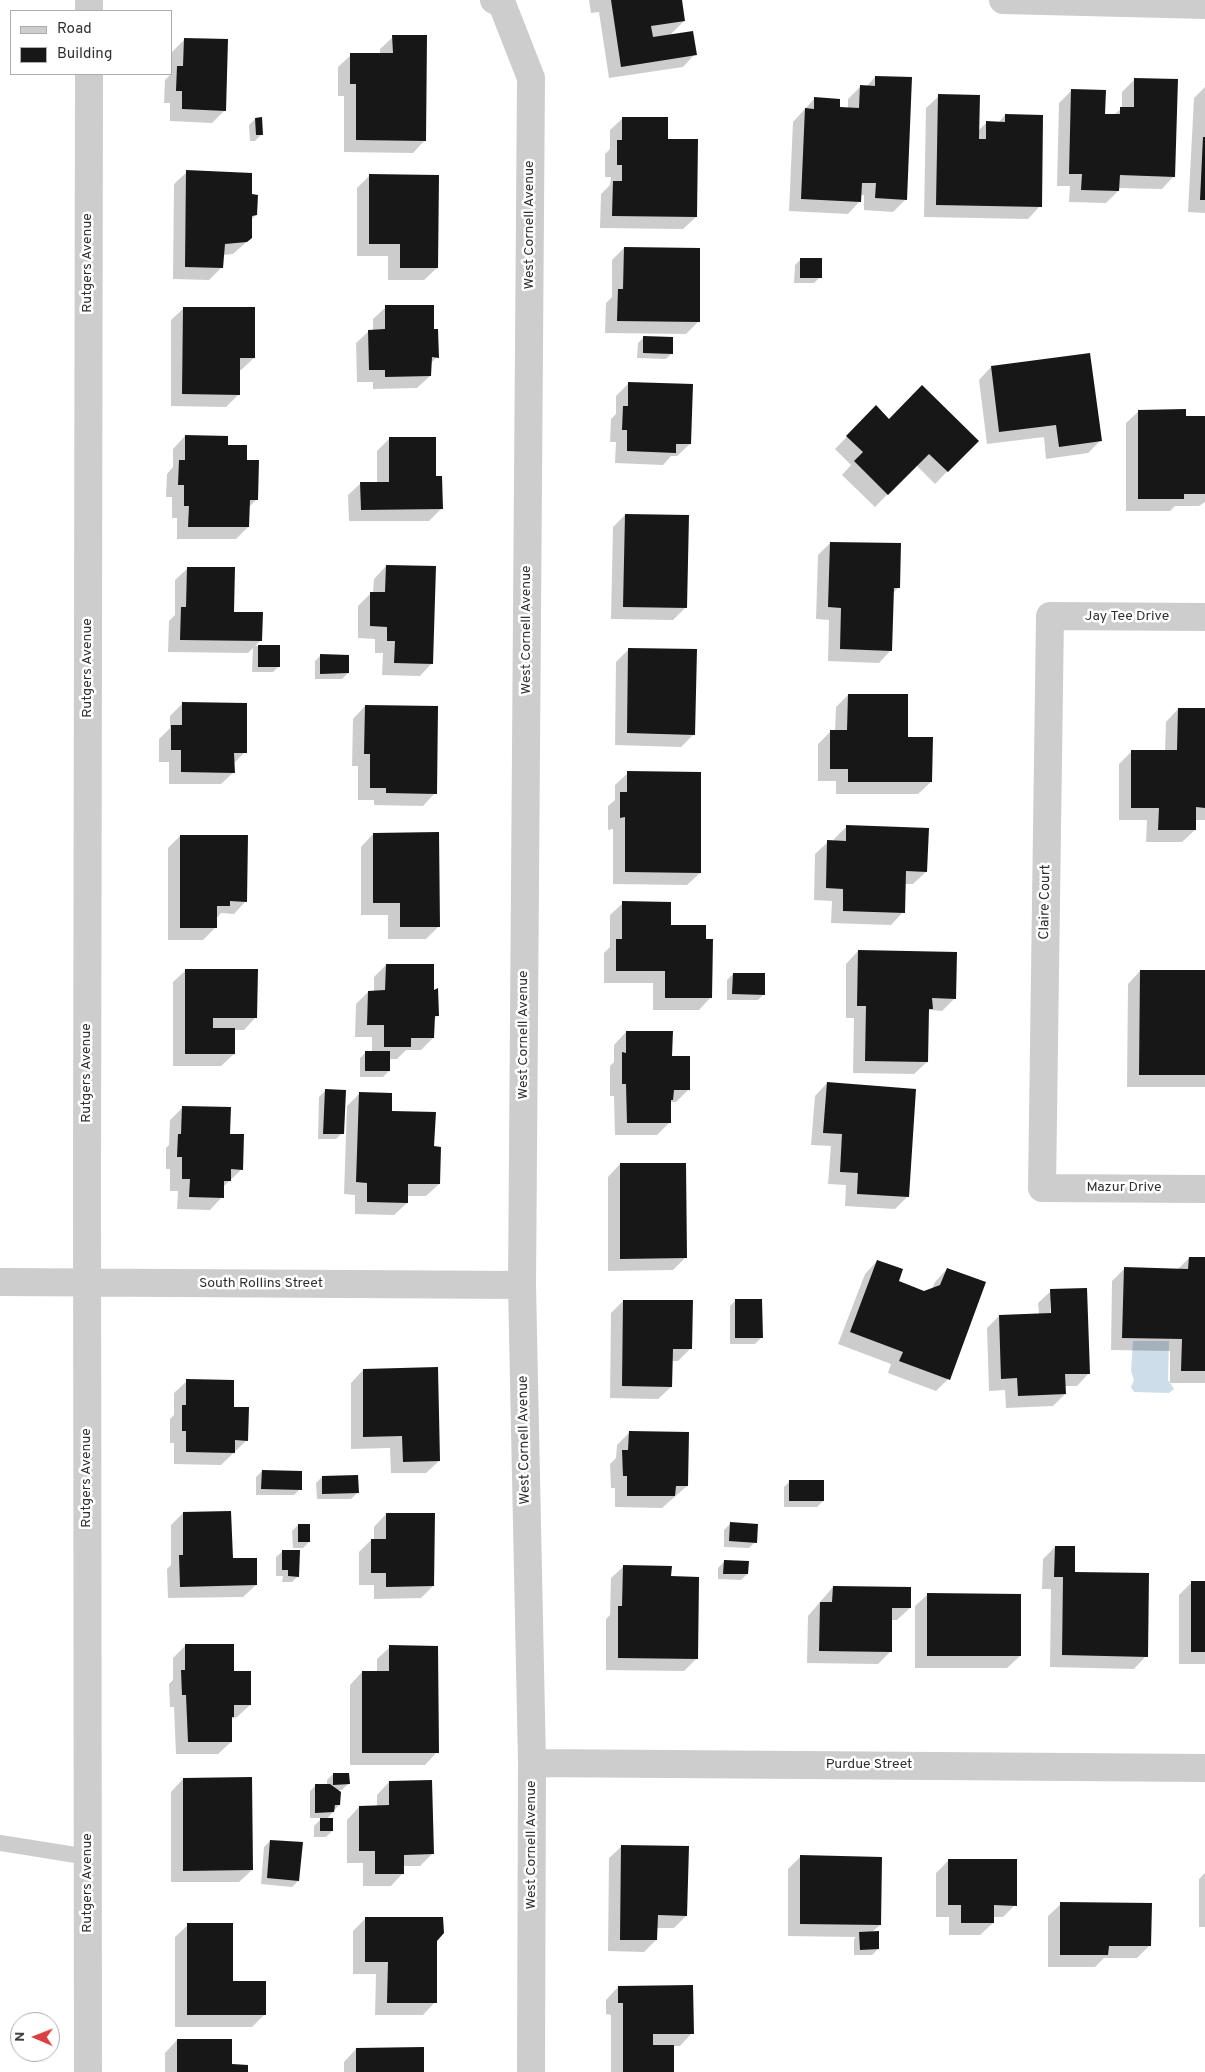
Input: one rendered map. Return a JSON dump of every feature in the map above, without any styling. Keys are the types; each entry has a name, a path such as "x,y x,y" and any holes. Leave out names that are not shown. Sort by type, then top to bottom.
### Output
{"street":[{"path":"1003,0 1205,5"},
{"name":"West Cornell Avenue","path":"498,2 531,78 522,1285 532,1763 531,2072"},
{"name":"Rutgers Avenue","path":"88,2072 89,75"},
{"name":"Jay Tee Drive","path":"1050,616 1205,617"},
{"name":"Claire Court","path":"1042,1188 1050,616"},
{"name":"Mazur Drive","path":"1042,1188 1205,1189"},
{"name":"South Rollins Street","path":"0,1282 522,1285"},
{"name":"Purdue Street","path":"532,1763 1205,1768"}],"lane":[{"path":"0,1843 88,1857"}],"water":[{"path":"1133,1341 1169,1341 1168,1380 1174,1389 1169,1393 1134,1392 1131,1387 1134,1380 1131,1371"}],"building":[{"path":"611,0 682,0 685,21 651,26 653,37 693,31 697,55 621,67"},
{"path":"392,35 427,35 426,141 356,140 356,84 350,84 350,53 393,53"},
{"path":"184,38 228,39 226,111 182,109 182,91 176,91 177,66 183,66"},
{"path":"875,76 912,77 907,200 875,198 876,183 862,183 861,202 801,199 805,108 814,109 814,97 840,99 840,107 859,108 860,85 875,86"},
{"path":"1134,78 1178,79 1175,177 1120,175 1119,191 1081,190 1082,174 1069,174 1071,89 1106,90 1105,114 1120,114 1120,107 1134,107"},
{"path":"938,94 980,95 979,139 986,139 986,121 1005,122 1005,114 1043,115 1042,207 936,205"},
{"path":"262,117 263,135 256,135 255,118"},
{"path":"622,117 668,117 668,139 698,139 697,217 612,216 613,181 622,181 622,165 617,165 617,140 622,140"},
{"path":"1203,137 1205,137 1205,200 1200,200"},
{"path":"186,170 252,173 252,194 258,195 257,215 252,216 252,238 247,242 225,244 223,268 185,267"},
{"path":"369,174 439,175 438,268 400,268 400,244 369,244"},
{"path":"624,247 700,248 700,322 617,321 618,289 623,289"},
{"path":"800,258 822,258 822,278 800,278"},
{"path":"385,305 434,305 434,329 438,329 439,358 432,357 431,376 385,377 385,370 369,370 368,330 385,329"},
{"path":"183,307 255,307 255,358 240,358 240,395 182,394"},
{"path":"643,336 673,337 673,354 643,353"},
{"path":"1090,353 1102,441 1059,447 1056,425 999,432 991,366"},
{"path":"628,382 693,384 691,444 676,444 676,453 627,451 627,430 622,430 623,406 628,406"},
{"path":"922,385 979,441 948,472 929,454 888,495 854,461 863,452 846,436 876,405 889,419"},
{"path":"1186,409 1186,416 1205,416 1205,494 1184,494 1184,499 1138,499 1138,410"},
{"path":"185,435 228,436 228,445 247,445 247,460 259,460 258,500 250,500 249,527 188,527 189,506 184,506 184,485 178,485 179,460 185,460"},
{"path":"389,437 436,437 436,476 442,476 443,509 361,510 360,482 389,482"},
{"path":"625,514 689,515 687,608 623,607"},
{"path":"830,542 901,543 900,588 894,588 892,651 840,649 841,608 828,607"},
{"path":"386,565 436,566 433,664 394,663 395,641 387,641 387,627 370,626 370,592 385,592"},
{"path":"187,567 235,567 234,612 263,612 262,641 180,640 181,607 186,607"},
{"path":"258,645 280,645 280,667 258,667"},
{"path":"628,648 697,649 695,735 627,733"},
{"path":"320,654 349,655 349,673 320,674"},
{"path":"848,694 908,694 908,737 933,737 932,782 848,782 848,769 830,769 830,730 847,730"},
{"path":"182,702 247,703 247,753 234,753 235,773 181,772 181,750 171,750 171,725 182,725"},
{"path":"365,705 438,706 437,794 386,793 386,788 370,788 370,754 364,754"},
{"path":"1178,708 1205,708 1205,808 1196,807 1196,830 1158,830 1159,808 1131,808 1131,750 1177,750"},
{"path":"627,771 701,772 701,873 625,872 625,817 620,818 620,792 627,792"},
{"path":"846,825 929,828 927,872 906,871 905,913 843,911 843,889 826,888 827,840 846,841"},
{"path":"439,832 440,927 400,927 400,903 373,903 373,833"},
{"path":"180,835 248,835 247,902 230,901 230,906 217,906 217,928 180,928"},
{"path":"622,901 671,902 671,925 706,925 706,939 713,939 712,998 665,998 665,971 616,971 616,939 622,939"},
{"path":"858,950 957,952 956,999 932,998 933,1009 929,1009 928,1062 865,1061 866,1006 857,1006"},
{"path":"386,964 434,964 434,990 438,988 439,1016 435,1016 434,1038 411,1038 411,1047 384,1047 384,1025 367,1025 368,991 385,990"},
{"path":"185,969 258,969 257,1018 213,1018 213,1028 235,1028 235,1054 185,1054"},
{"path":"1140,970 1205,970 1205,1075 1139,1075"},
{"path":"733,973 765,973 765,995 732,994"},
{"path":"626,1031 673,1031 672,1056 690,1056 690,1090 674,1090 673,1100 671,1100 671,1123 627,1123 626,1084 622,1084 622,1052 626,1053"},
{"path":"365,1051 390,1051 390,1071 365,1071"},
{"path":"827,1082 916,1089 909,1197 857,1194 858,1173 840,1172 842,1134 823,1133"},
{"path":"325,1089 346,1090 344,1134 323,1134"},
{"path":"359,1092 392,1093 392,1111 436,1112 434,1146 441,1147 440,1184 408,1184 408,1203 367,1202 367,1183 356,1182"},
{"path":"182,1106 231,1107 230,1134 244,1134 243,1170 231,1169 231,1181 224,1181 224,1198 189,1197 190,1179 182,1179 182,1157 177,1157 178,1134 181,1134"},
{"path":"620,1163 686,1163 687,1258 620,1259"},
{"path":"1189,1257 1205,1257 1205,1371 1181,1371 1182,1339 1122,1338 1124,1267 1188,1269"},
{"path":"877,1260 903,1269 899,1281 924,1291 940,1285 947,1268 986,1282 950,1380 899,1361 903,1352 850,1332"},
{"path":"1087,1288 1090,1374 1065,1374 1066,1394 1018,1396 1017,1378 1001,1379 999,1315 1051,1313 1050,1289"},
{"path":"735,1299 762,1299 763,1338 735,1338"},
{"path":"623,1300 693,1300 692,1349 673,1349 672,1387 622,1386"},
{"path":"438,1367 440,1461 403,1462 402,1436 363,1437 363,1369"},
{"path":"186,1379 234,1380 234,1407 249,1407 248,1441 235,1440 235,1453 186,1452 186,1431 182,1431 182,1405 186,1405"},
{"path":"629,1431 689,1432 688,1486 676,1486 675,1496 627,1496 627,1476 623,1476 622,1450 628,1450"},
{"path":"262,1470 302,1471 302,1490 261,1489"},
{"path":"358,1475 359,1493 322,1494 322,1476"},
{"path":"789,1480 824,1480 824,1501 789,1501"},
{"path":"231,1511 233,1558 257,1558 257,1585 180,1587 179,1555 183,1555 183,1512"},
{"path":"386,1513 435,1513 434,1586 386,1587 386,1573 371,1573 371,1539 386,1539"},
{"path":"730,1522 758,1524 757,1543 729,1541"},
{"path":"298,1524 310,1524 310,1542 298,1542"},
{"path":"1055,1546 1075,1546 1075,1572 1149,1573 1148,1657 1062,1655 1063,1577 1054,1577"},
{"path":"282,1550 300,1550 299,1577 288,1576 288,1570 282,1570"},
{"path":"724,1560 749,1561 748,1574 723,1574"},
{"path":"623,1565 672,1566 671,1576 699,1577 698,1659 618,1658 618,1606 622,1606"},
{"path":"1191,1581 1205,1581 1205,1652 1191,1652"},
{"path":"833,1586 911,1587 911,1608 892,1608 892,1652 819,1651 820,1602 832,1602"},
{"path":"927,1593 1021,1594 1021,1656 927,1656"},
{"path":"185,1644 234,1644 234,1671 251,1671 251,1705 234,1705 232,1742 188,1742 186,1695 182,1695 181,1670 185,1670"},
{"path":"389,1645 438,1646 439,1753 362,1753 362,1671 389,1671"},
{"path":"333,1773 349,1773 350,1784 333,1785"},
{"path":"252,1777 253,1870 183,1871 183,1778"},
{"path":"432,1780 434,1854 404,1855 404,1874 375,1874 375,1851 359,1851 359,1806 389,1805 389,1781"},
{"path":"315,1784 330,1784 341,1792 340,1805 335,1805 334,1812 315,1813"},
{"path":"320,1818 333,1818 333,1831 320,1831"},
{"path":"270,1840 303,1842 299,1881 267,1878"},
{"path":"621,1845 689,1846 687,1916 658,1915 657,1940 620,1940"},
{"path":"800,1855 882,1857 881,1925 800,1924"},
{"path":"948,1859 1017,1859 1017,1906 994,1905 994,1923 961,1923 961,1905 948,1905"},
{"path":"1060,1902 1152,1903 1151,1946 1109,1946 1108,1955 1060,1955"},
{"path":"365,1917 443,1917 444,1933 437,1941 437,2003 387,2003 388,1962 365,1962"},
{"path":"187,1923 233,1923 233,1981 266,1981 266,2015 187,2015"},
{"path":"879,1931 879,1949 860,1950 859,1932"},
{"path":"693,1985 694,2034 653,2034 653,2045 674,2045 674,2072 623,2072 623,2003 618,2003 618,1986"},
{"path":"177,2039 232,2039 232,2064 248,2065 248,2072 177,2072"},
{"path":"424,2047 424,2072 356,2072 356,2048"}]}
